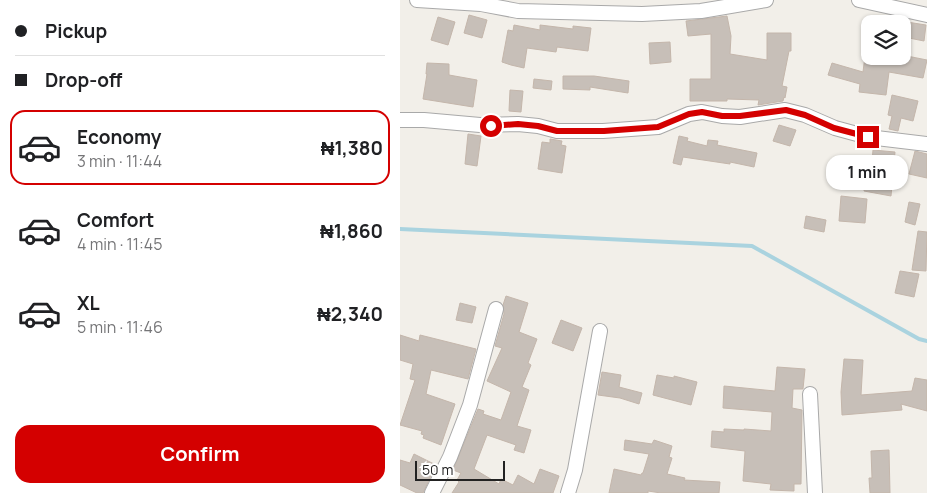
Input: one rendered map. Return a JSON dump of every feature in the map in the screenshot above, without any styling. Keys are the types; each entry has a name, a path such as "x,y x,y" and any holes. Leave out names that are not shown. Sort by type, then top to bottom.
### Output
{"street":[{"path":"417,0 481,4 518,11 572,6 642,14 701,11 766,0"},
{"path":"859,0 881,3 927,15"},
{"path":"400,120 424,120 480,126 518,124 538,126 557,131 604,131 658,127 689,114 702,112 722,116 740,116 786,110 805,115 834,128 868,137 927,144"},
{"path":"432,493 450,457 470,405 496,309"},
{"path":"568,493 575,470 600,331"},
{"path":"810,394 815,493"}],"building":[{"path":"469,15 487,20 482,38 464,33"},
{"path":"727,16 731,36 730,54 767,60 767,33 791,33 791,51 789,51 782,86 787,87 783,101 758,105 759,100 690,101 690,79 711,79 711,34 688,36 686,21"},
{"path":"438,17 455,22 448,45 431,40"},
{"path":"911,23 926,25 924,41 911,38"},
{"path":"514,25 540,30 540,25 573,29 573,26 591,28 588,51 557,47 556,52 527,48 524,68 502,62 508,30 513,31"},
{"path":"670,42 671,62 650,64 649,43"},
{"path":"911,57 927,60 923,78 889,72 886,95 859,92 860,84 828,75 832,63 863,72 864,65 911,65"},
{"path":"427,63 449,64 449,75 477,80 473,107 423,99"},
{"path":"563,76 594,76 629,81 628,93 590,87 590,90 563,89"},
{"path":"534,79 552,81 551,90 533,88"},
{"path":"510,90 523,91 521,112 509,111"},
{"path":"892,95 918,101 913,121 901,118 898,131 889,129 892,116 888,115"},
{"path":"779,125 796,130 790,146 773,141"},
{"path":"468,134 481,136 477,166 465,164"},
{"path":"679,136 688,138 687,141 707,146 708,140 718,141 717,145 757,153 754,167 730,162 730,164 683,157 681,165 673,163"},
{"path":"550,139 562,141 561,145 566,146 562,173 538,169 542,142 550,143"},
{"path":"873,150 895,152 891,196 864,191 867,173 871,174"},
{"path":"915,151 927,154 927,178 909,174"},
{"path":"841,196 867,199 865,223 839,221"},
{"path":"909,202 920,204 915,225 905,222"},
{"path":"806,216 826,220 824,232 804,228"},
{"path":"918,231 927,232 926,271 912,270"},
{"path":"900,271 919,274 914,297 895,293"},
{"path":"506,296 528,303 519,332 537,339 528,363 531,365 522,387 529,390 517,426 531,430 524,453 514,450 516,445 487,435 474,469 499,484 501,479 513,485 518,475 534,484 540,469 559,476 553,493 452,493 459,482 457,480 461,473 453,470 478,409 484,411 483,414 501,420 511,392 487,381 502,348 495,346 504,314 503,305"},
{"path":"460,303 476,307 472,323 456,320"},
{"path":"561,320 582,328 573,351 552,343"},
{"path":"400,335 419,341 420,335 476,349 468,379 431,370 426,394 455,404 441,445 423,438 422,431 400,425 415,380 410,379 413,364 400,360"},
{"path":"844,359 863,360 861,395 912,391 915,378 927,380 927,411 901,404 902,410 842,415 841,392"},
{"path":"777,367 805,369 803,389 793,389 792,408 802,410 801,484 794,484 794,491 770,490 771,484 743,481 745,451 711,447 712,431 724,432 724,429 744,429 771,431 772,412 723,408 724,386 775,391"},
{"path":"602,372 621,375 619,387 642,393 639,404 620,398 598,395"},
{"path":"657,375 674,378 674,376 697,382 691,405 653,395"},
{"path":"625,440 652,444 654,440 672,446 669,457 672,458 667,474 685,478 684,480 720,482 719,493 661,493 648,491 648,493 609,493 614,469 641,475 649,454 624,450"},
{"path":"889,450 890,493 870,493 869,478 872,478 871,451"},
{"path":"414,454 436,465 423,493 417,493 400,485 400,460 410,463"}],"waterway":[{"path":"400,229 752,246 919,339 927,341"}],"route":[{"path":"491,126 518,124 538,126 557,131 604,131 658,127 689,114 702,112 722,116 740,116 786,110 805,115 834,128 868,137"}]}
